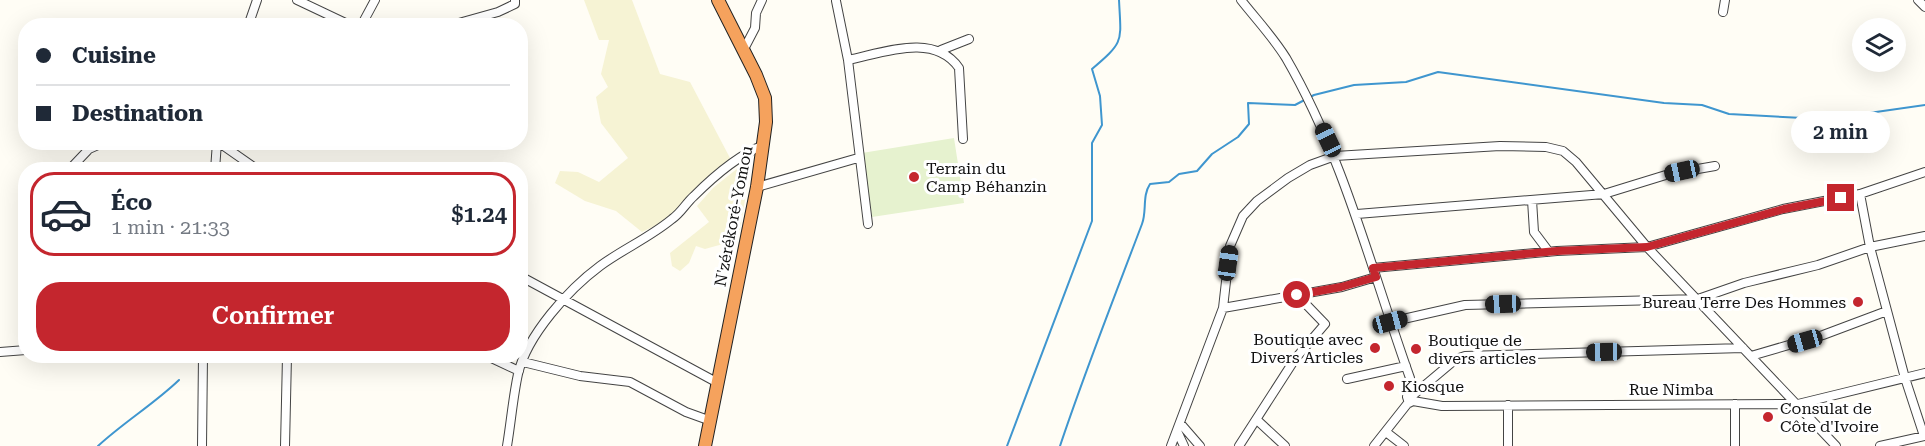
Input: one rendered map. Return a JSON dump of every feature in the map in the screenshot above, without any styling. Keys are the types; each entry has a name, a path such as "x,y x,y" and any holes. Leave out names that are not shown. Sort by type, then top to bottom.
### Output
{"highway":[{"name":"N'zérékoré-Yomou","path":"705,446 764,145 765,98 718,0"}],"street":[{"path":"251,18 257,0"},
{"path":"297,0 335,18"},
{"path":"365,18 375,0"},
{"path":"477,18 498,12 515,4 515,0"},
{"path":"743,51 755,28 756,14 762,0"},
{"path":"1241,0 1284,56 1335,156 1357,214 1406,366 1411,399"},
{"path":"1723,12 1725,0"},
{"path":"1918,0 1925,7"},
{"path":"836,1 848,60 858,158 868,224"},
{"path":"848,60 909,48 941,50 969,39"},
{"path":"941,50 959,68 963,139"},
{"path":"528,352 538,332 574,286 615,256 651,236 675,217 693,196 721,172 751,150 764,145"},
{"path":"1171,446 1223,308 1230,246 1243,216 1257,201 1310,165 1335,156 1500,146 1546,147 1563,151 1576,162 1647,247 1836,446"},
{"path":"77,162 88,150"},
{"path":"229,150 247,162"},
{"path":"757,187 858,158"},
{"path":"1357,214 1604,194 1669,174 1715,166"},
{"path":"1223,308 1341,287 1375,273 1549,252 1647,247 1784,209 1860,194 1925,172"},
{"path":"1860,194 1870,247 1905,378 1924,436 1880,446"},
{"path":"1532,200 1534,232 1549,252"},
{"path":"1390,322 1465,305 1698,299 1744,283 1818,266 1870,247 1925,236"},
{"path":"528,280 718,383"},
{"path":"1239,446 1295,359 1325,324 1297,295"},
{"path":"1751,357 1823,335 1887,311"},
{"path":"1374,446 1411,399 1456,359 1465,356 1743,348"},
{"path":"0,352 18,351"},
{"path":"202,446 203,363"},
{"path":"285,446 287,363"},
{"path":"502,363 519,371"},
{"path":"507,446 519,371 523,363"},
{"path":"527,363 568,374 630,382 686,412 711,421"},
{"path":"1347,379 1406,366"},
{"name":"Rue Nimba","path":"1411,399 1442,406 1798,404 1925,373"},
{"path":"1735,404 1735,446"},
{"path":"1508,405 1508,446"},
{"path":"1257,420 1285,446"},
{"path":"1179,427 1184,446"},
{"path":"1179,427 1200,446"},
{"path":"1386,432 1404,446"}],"shaded area":[{"path":"584,0 632,0 660,74 690,82 730,158 667,220 642,232 616,211 585,201 555,183 560,171 578,172 599,182 628,158 601,123 596,97 608,87 601,74 609,40 599,40"},
{"path":"743,164 750,170 740,230 730,230 723,244 705,249 696,246 689,263 680,271 672,266 670,253 709,222 697,206 713,188"}],"green space":[{"path":"954,138 964,203 872,217 862,153"}],"waterway":[{"path":"1007,446 1092,221 1092,143 1102,125 1100,96 1092,69 1116,46 1119,40 1119,0"},
{"path":"1060,446 1142,224 1146,193 1150,184 1169,182 1179,174 1197,171 1212,154 1238,137 1249,124 1248,103 1295,105 1314,95 1354,85 1406,82 1438,72 1664,103 1702,105 1729,114 1803,118 1841,117 1925,105"},
{"path":"98,446 179,380"}],"place":[{"name":"Terrain du Camp Béhanzin","path":"914,177"},
{"name":"Bureau Terre Des Hommes","path":"1858,302"},
{"name":"Boutique avec Divers Articles","path":"1375,348"},
{"name":"Boutique de divers articles","path":"1416,349"},
{"name":"Kiosque","path":"1389,386"},
{"name":"Consulat de Côte d'Ivoire","path":"1768,417"}],"route":[{"path":"1297,295 1341,287 1376,277 1373,268 1442,264 1557,251 1647,247 1784,209 1841,198"}]}
